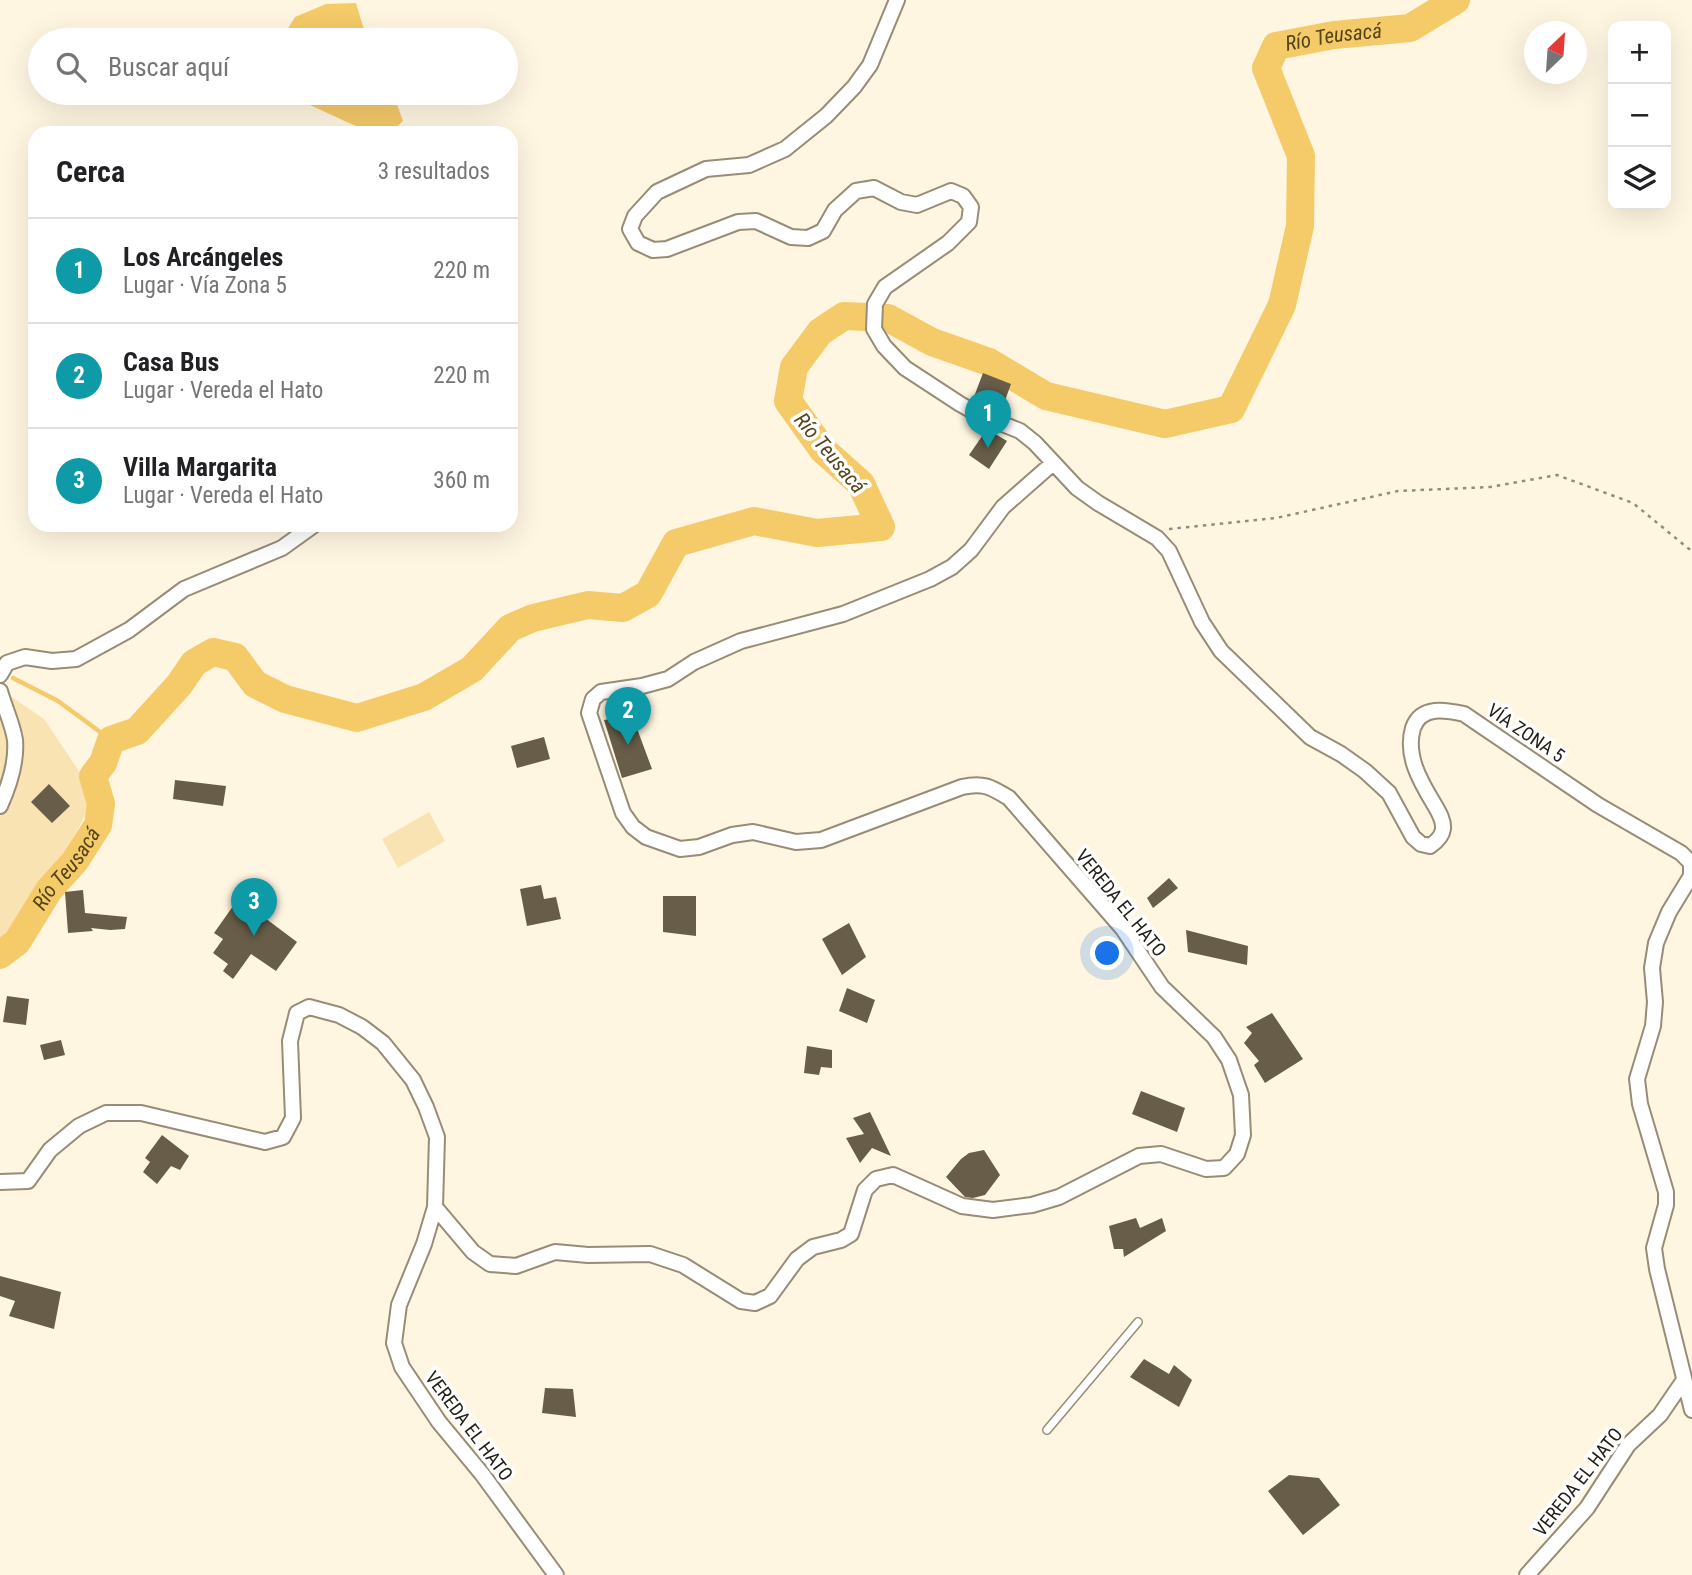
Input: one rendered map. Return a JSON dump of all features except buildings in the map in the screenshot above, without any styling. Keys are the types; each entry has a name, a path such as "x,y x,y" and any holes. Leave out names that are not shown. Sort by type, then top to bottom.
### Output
{"street":[{"name":"VÍA ZONA 5","path":"897,0 870,65 855,87 825,116 785,149 749,165 706,169 657,192 635,216 630,229 638,243 653,250 667,249 738,222 756,221 791,237 808,238 823,231 835,210 856,191 874,188 901,202 917,205 951,191 963,196 971,207 969,222 948,243 885,287 875,304 874,329 884,346 905,368 960,404 1020,431 1035,443 1077,488 1157,538 1169,551 1202,622 1221,651 1310,737 1365,771 1389,793 1413,838 1430,846 1438,841 1443,829 1441,818 1420,781 1411,755 1410,738 1416,721 1427,712 1446,710 1464,715 1598,805 1681,853 1691,863 1691,876 1669,912 1656,943 1651,968 1655,1002 1653,1026 1637,1079 1640,1104 1666,1192 1666,1206 1654,1248 1657,1269 1692,1410"},
{"name":"VEREDA EL HATO","path":"435,1208 473,1252 490,1264 516,1266 555,1252 588,1255 650,1254 683,1265 741,1301 755,1303 770,1296 797,1259 813,1247 841,1240 851,1234 865,1190 876,1179 893,1175 962,1206 993,1210 1032,1205 1059,1197 1139,1156 1161,1154 1206,1169 1224,1168 1237,1154 1243,1135 1241,1095 1229,1060 1214,1037 1162,986 1123,929 1009,798 994,788 976,784 821,840 796,842 753,832 732,835 699,848 680,849 646,837 633,827 622,813 589,713 593,699 601,692 668,679 694,662 741,642 843,614 953,567 971,550 1003,507 1053,463"},
{"path":"0,675 6,663 25,657 52,661 76,659 130,630 184,589 282,548 304,532"},
{"path":"0,691 15,739 9,786 0,806"},
{"name":"VEREDA EL HATO","path":"0,1182 28,1181 50,1150 79,1126 106,1112 141,1113 265,1142 283,1138 293,1118 290,1041 297,1013 309,1007 339,1015 362,1027 383,1043 412,1080 437,1137 435,1208 424,1244 399,1305 394,1343 402,1367 439,1422 482,1474 556,1575"},
{"name":"VEREDA EL HATO","path":"1527,1575 1587,1507 1628,1445 1660,1415 1684,1380"}],"lane":[{"path":"1046,1430 1138,1322"}],"path":[{"path":"1170,528 1276,518 1398,491 1490,486 1557,475 1633,503 1689,549 1692,546"}],"shaded area":[{"path":"356,3 363,28 288,28 295,17 326,4"},
{"path":"310,105 397,105 403,121 398,126 356,126"},
{"path":"0,689 44,719 77,768 92,802 55,874 18,921 0,960"},
{"path":"429,812 445,841 398,868 382,839"}],"waterway":[{"name":"Río Teusacá","path":"0,955 17,942 49,890 75,861 98,825 101,804 93,776 103,763 111,740 137,731 179,685 194,663 213,652 235,657 255,684 285,699 357,718 424,697 472,669 510,628 533,618 588,605 623,608 648,594 676,543 754,521 817,533 881,527 861,484 823,450 788,401 794,367 820,332 844,316 888,318 932,342 989,362 1046,396 1165,424 1231,409 1282,305 1300,226 1301,156 1266,68 1276,46 1334,35 1410,28 1456,0"},
{"path":"13,678 58,701 111,740"}],"place":[{"name":"Los Arcángeles","path":"988,448"},
{"name":"Casa Bus","path":"628,745"},
{"name":"Villa Margarita","path":"254,936"}]}
